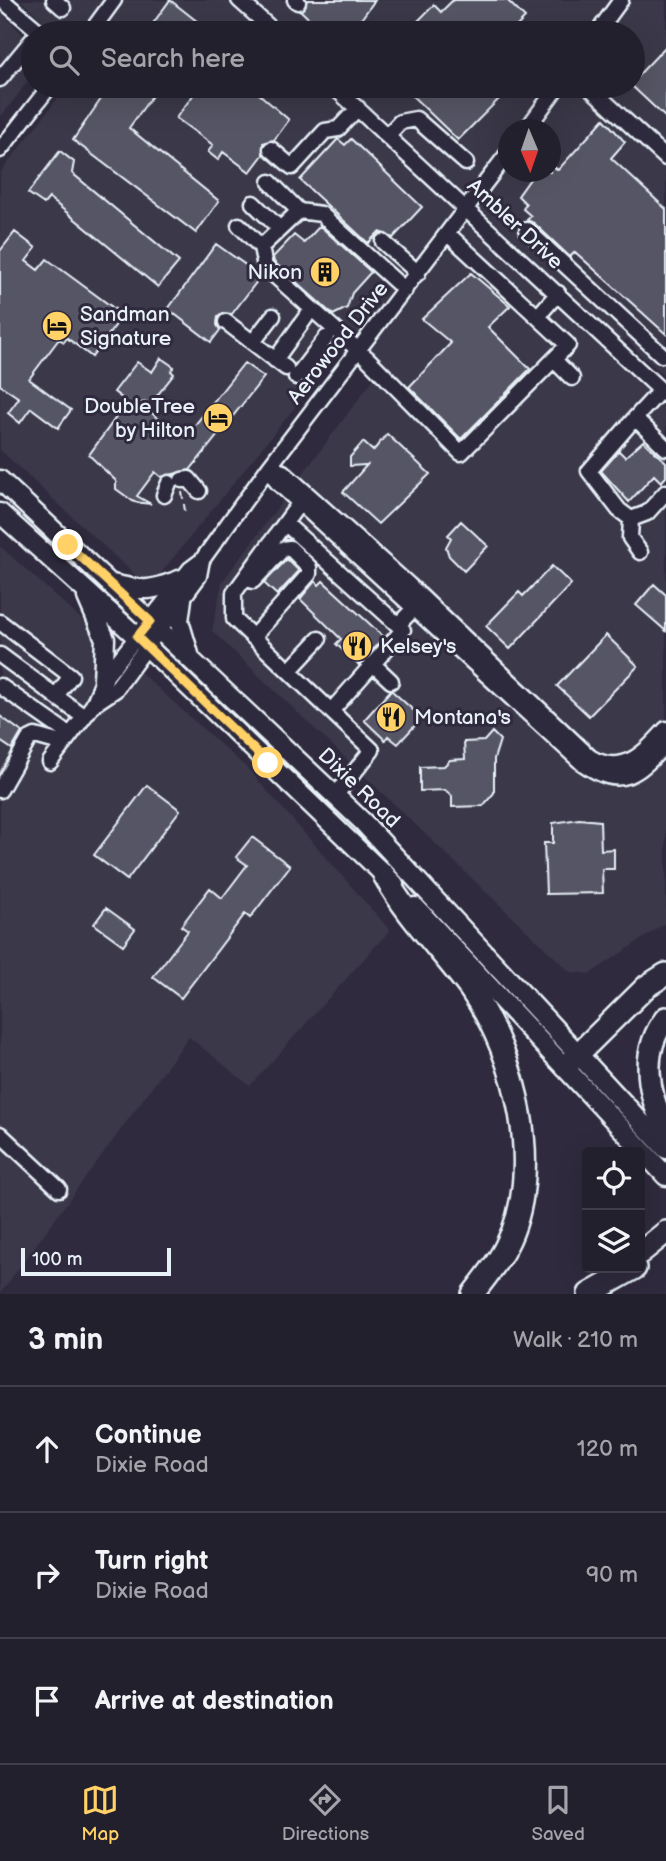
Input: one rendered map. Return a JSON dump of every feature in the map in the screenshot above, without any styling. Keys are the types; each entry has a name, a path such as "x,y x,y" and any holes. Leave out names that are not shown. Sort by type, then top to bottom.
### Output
{"highway":[{"path":"384,875 398,899 472,992 514,1084 526,1139 524,1191 507,1246 473,1294"},
{"path":"572,1060 647,986 666,974"},
{"path":"666,1017 653,1041 648,1075 652,1101 666,1131"},
{"path":"645,1249 666,1232"},
{"path":"645,1262 666,1250"},
{"path":"589,1294 620,1274"}],"main road":[{"name":"Dixie Road","path":"0,480 335,796 423,885 572,1060 666,1176"},
{"name":"Dixie Road","path":"0,513 142,642 666,1149"},
{"path":"109,583 137,591 153,591 182,579"},
{"path":"81,589 105,639 103,680"},
{"path":"181,599 181,636 191,661"}],"street":[{"path":"99,21 114,0"},
{"path":"239,0 263,21"},
{"path":"606,21 621,0"},
{"path":"2,3 23,21"},
{"path":"0,79 21,54"},
{"path":"0,150 5,133 39,98"},
{"name":"Ambler Drive","path":"347,98 664,392"},
{"path":"534,119 549,98"},
{"path":"601,98 666,158"},
{"path":"271,149 292,167 325,131 338,129 358,108"},
{"path":"388,135 400,122 416,119 466,163"},
{"name":"Aerowood Drive","path":"88,711 115,690 182,579 202,559 269,467 498,168"},
{"path":"270,182 299,211 321,214 405,290"},
{"path":"254,203 280,229"},
{"path":"261,247 299,211"},
{"path":"239,225 261,247 265,267 358,350 461,453 568,345 448,234"},
{"path":"527,230 664,353 646,375"},
{"path":"383,242 418,273"},
{"path":"538,316 558,293"},
{"path":"253,342 274,316"},
{"path":"286,368 306,317"},
{"path":"226,322 286,368"},
{"path":"286,368 326,338"},
{"path":"554,360 572,378"},
{"path":"631,519 619,510 589,471 635,418 664,392"},
{"path":"635,418 666,448"},
{"path":"269,467 276,482 303,498 419,603 598,774 622,778 643,768 666,744"},
{"path":"174,487 189,479 199,491"},
{"path":"631,519 647,513 666,492"},
{"path":"303,498 290,512 286,524 234,593 234,619 372,750 335,796"},
{"path":"631,519 629,538 640,552"},
{"path":"286,524 403,630 332,710"},
{"path":"253,582 283,549 290,548 309,567 309,573 253,637"},
{"name":"Aerowood Drive","path":"155,625 199,576 202,559"},
{"path":"398,625 419,603"},
{"path":"0,622 71,676 56,696"},
{"path":"290,670 319,639"},
{"name":"Aerowood Drive","path":"50,762 88,711 103,680 142,642"},
{"path":"0,655 56,696 88,711"},
{"path":"373,664 391,681"},
{"path":"0,686 67,740"},
{"path":"573,749 599,762 622,764 640,757 666,729"},
{"path":"0,790 29,739 35,736 67,740"},
{"path":"0,1134 59,1189"}],"path":[{"path":"174,487 185,511"}],"shaded area":[{"path":"20,0 666,0 666,376 640,355 627,339 610,354 666,409 666,923 590,974 570,972 212,631 222,582 375,377 342,349 149,588 0,450 0,173 58,98 645,98 645,21 44,21"},
{"path":"0,11 21,33 21,91 0,118"},
{"path":"0,546 248,769 390,930 250,1086 189,1037 0,1294"}],"building":[{"path":"170,0 197,21 155,21"},
{"path":"307,0 375,0 360,21 311,21 301,11"},
{"path":"453,0 507,0 525,18 522,21 418,21 434,5 441,12"},
{"path":"666,46 666,118 645,98 645,68"},
{"path":"102,98 150,98 129,128 219,201 196,233 73,140"},
{"path":"191,98 264,98 289,120 274,140 263,143 263,155 250,172 223,152 218,160 208,152 213,145 176,118"},
{"path":"414,98 500,98 458,140"},
{"path":"604,119 625,142 611,158 666,209 666,334 575,252 570,257 534,223 527,220 531,216 523,209 526,204 518,196 528,182 561,182 561,167"},
{"path":"338,139 345,145 351,139 422,207 393,238 379,232 368,243 300,180"},
{"path":"60,151 74,162 72,173 179,262 158,287 49,198 44,204 28,193"},
{"name":"Nikon","path":"320,226 371,272 352,293 347,308 333,315 274,262 273,257 294,235 304,243"},
{"name":"Sandman Signature","path":"15,232 36,248 26,261 38,270 47,259 123,315 92,357 67,338 64,342 59,339 29,379 71,410 58,428 31,408 20,423 8,413 19,398 0,385 0,251"},
{"path":"216,244 261,276 232,314 223,313 218,317 217,325 220,330 211,342 168,309"},
{"path":"471,273 510,306 488,327 530,369 461,439 409,387 451,343 422,319"},
{"path":"161,358 174,367 171,371 174,374 156,397 157,401 141,403 167,427 169,434 183,432 187,435 244,363 264,377 190,470 161,477 155,472 137,496 151,504 134,502 116,489 116,481 89,455 127,402 114,392 137,362 152,372"},
{"path":"387,434 430,474 378,524 343,492 367,465 350,466 350,457 363,442 373,451"},
{"path":"643,441 666,462 666,477 661,482 654,475 629,502 601,471 619,451 625,457"},
{"path":"461,521 488,546 464,571 449,556 446,547 451,538 448,535"},
{"path":"287,559 299,571 277,595 264,583"},
{"path":"552,566 571,584 510,649 486,626 519,592 523,596"},
{"path":"315,581 319,585 323,581 384,637 359,665 336,644 341,639 300,599"},
{"path":"654,584 666,595 666,631 636,605"},
{"path":"606,635 638,666 589,716 557,686"},
{"path":"391,690 422,718 398,744 388,736 385,740 364,720"},
{"path":"0,716 22,732 12,749 0,741"},
{"path":"492,732 500,740 494,759 494,793 483,806 452,807 452,796 445,790 420,791 420,767 444,766 450,760 465,759 464,742 484,741"},
{"path":"147,785 180,810 127,880 94,855"},
{"path":"579,819 600,821 601,850 614,849 614,869 602,869 603,893 546,894 544,843 553,843 553,823"},
{"path":"252,837 290,866 250,918 245,914 181,998 153,977 188,931 181,926 210,888 222,898 247,865 236,857"},
{"path":"106,908 135,929 123,945 94,924"}],"place":[{"name":"Nikon","path":"325,272"},
{"name":"Sandman Signature","path":"57,326"},
{"name":"DoubleTree by Hilton","path":"218,418"},
{"name":"Kelsey's","path":"357,646"},
{"name":"Montana's","path":"391,717"}],"route":[{"path":"68,545 150,621 137,637 268,763"}]}
